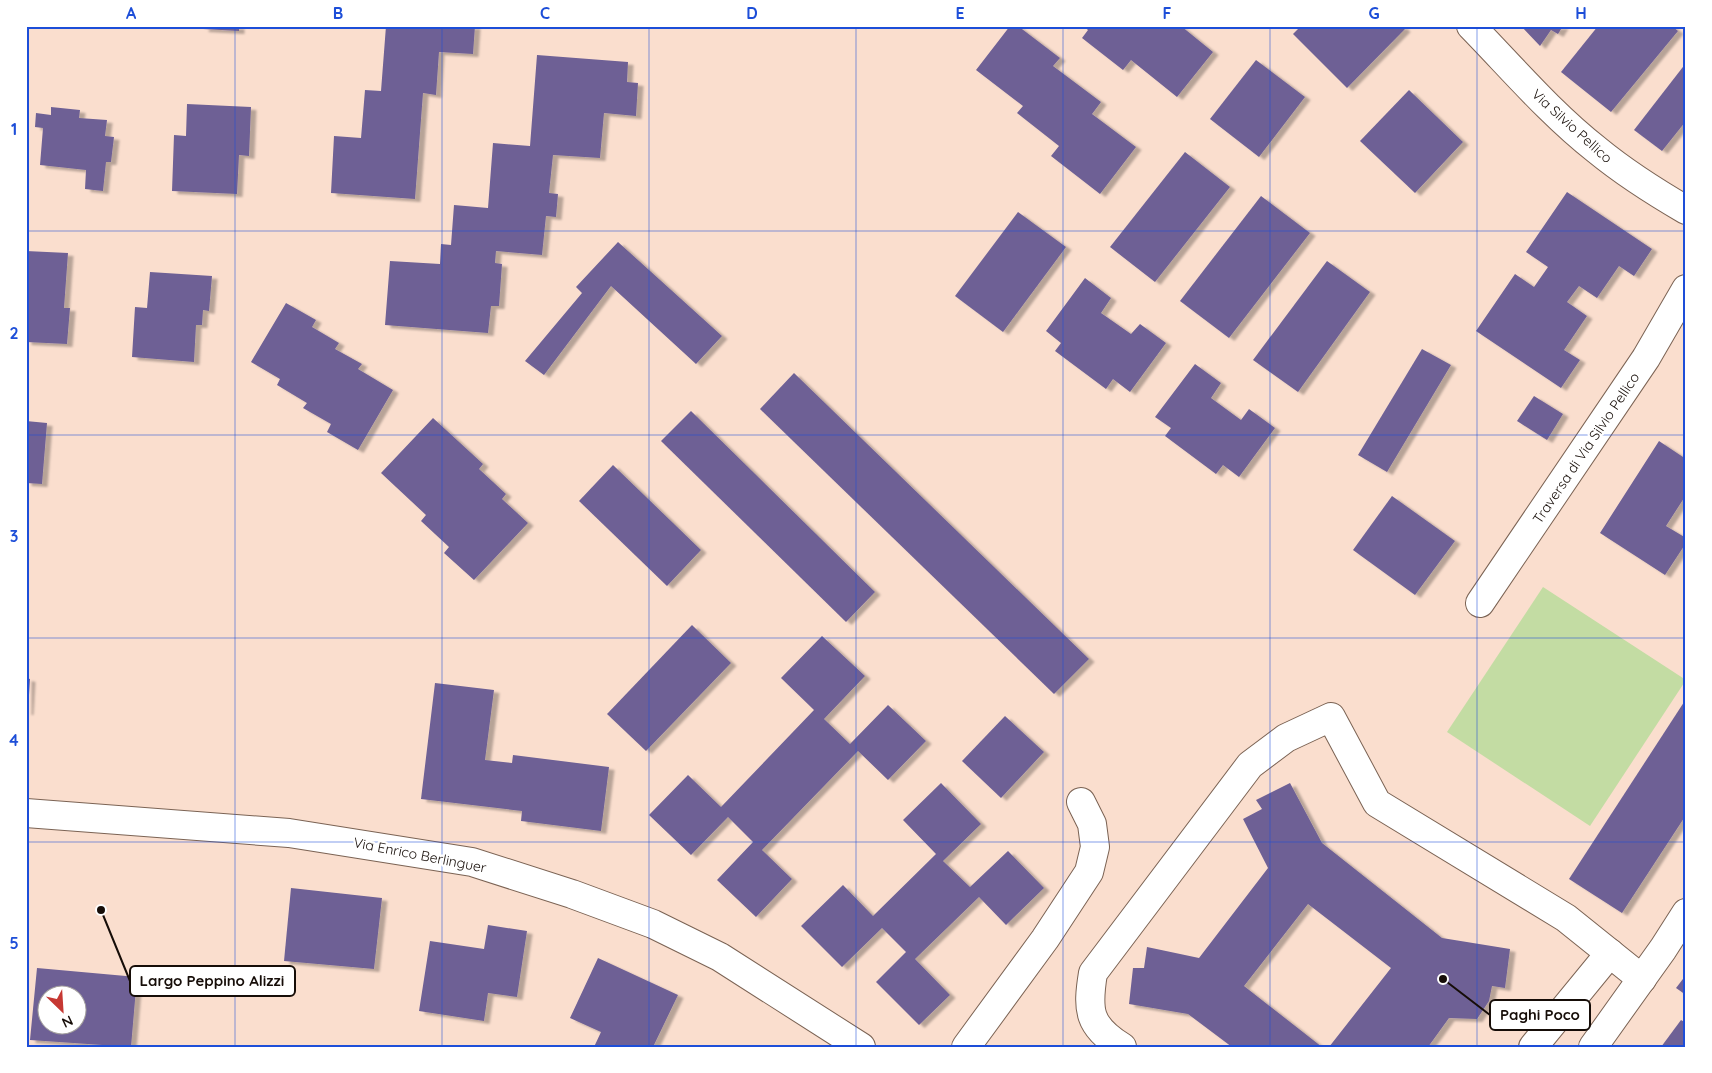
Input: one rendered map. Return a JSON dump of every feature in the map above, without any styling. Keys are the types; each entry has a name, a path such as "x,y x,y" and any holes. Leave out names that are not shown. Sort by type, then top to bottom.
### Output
{"street":[{"name":"Via Silvio Pellico","path":"1471,26 1553,111 1595,149 1638,182 1686,210"},
{"name":"Traversa di Via Silvio Pellico","path":"1480,603 1646,358 1686,289"},
{"path":"1122,1047 1105,1037 1094,1020 1089,1000 1093,973 1250,765 1286,738 1331,717 1377,803 1566,918 1642,979"},
{"path":"966,1047 1039,947 1089,872 1095,847 1092,824 1081,802"},
{"name":"Via Enrico Berlinguer","path":"26,813 289,833 472,862 572,894 653,924 720,957 861,1047"},
{"path":"1593,1047 1686,914"},
{"path":"1533,1047 1610,953"}],"green space":[{"path":"1543,587 1686,680 1590,826 1447,732"}],"building":[{"path":"204,26 239,26 239,31 203,29"},
{"path":"386,26 475,26 473,54 439,52 436,95 423,93 415,199 331,193 334,136 361,138 365,90 381,91"},
{"path":"1010,26 1018,26 1060,58 1053,66 1101,102 1092,114 1136,147 1100,194 1051,156 1059,146 1017,113 1023,106 976,70"},
{"path":"1083,26 1181,26 1213,52 1177,97 1131,60 1123,70 1082,38 1088,30"},
{"path":"1301,26 1402,26 1405,29 1347,88 1293,34"},
{"path":"1521,26 1563,26 1558,34 1551,30 1540,46"},
{"path":"1598,26 1672,26 1678,31 1611,112 1561,72"},
{"path":"537,55 628,62 627,82 638,83 636,116 604,113 600,158 553,155 549,193 558,194 556,217 546,216 542,255 496,251 495,263 502,264 499,306 491,306 488,333 385,325 390,261 440,264 441,244 451,245 454,205 488,208 493,143 530,146"},
{"path":"1256,60 1305,97 1259,157 1210,119"},
{"path":"1686,63 1686,121 1662,151 1634,130"},
{"path":"1409,90 1463,142 1415,193 1360,141"},
{"path":"187,104 251,107 249,156 239,155 237,194 172,191 174,135 186,136"},
{"path":"51,107 80,110 79,118 107,120 105,136 114,137 111,162 106,162 103,191 85,189 86,170 40,165 43,128 35,127 36,113 51,115"},
{"path":"1185,152 1230,187 1155,282 1110,247"},
{"path":"1567,192 1652,249 1634,276 1619,266 1597,298 1579,286 1567,302 1587,316 1564,350 1580,360 1561,388 1476,331 1515,274 1534,287 1548,267 1526,252"},
{"path":"1261,196 1310,233 1229,338 1180,301"},
{"path":"1018,212 1066,247 1003,332 955,296"},
{"path":"618,242 722,336 696,364 611,286 544,375 525,361 582,293 576,287"},
{"path":"26,251 68,253 64,308 70,308 67,344 26,342"},
{"path":"1327,261 1370,292 1298,392 1253,360"},
{"path":"150,272 212,276 209,311 203,310 202,325 196,325 194,362 132,357 135,307 147,308"},
{"path":"1085,278 1111,298 1101,313 1131,334 1140,324 1166,343 1130,392 1113,379 1106,389 1055,351 1061,343 1046,331"},
{"path":"286,303 316,320 312,327 339,343 335,349 362,364 358,369 393,390 358,450 327,432 331,424 303,408 307,403 277,385 280,379 251,362"},
{"path":"1422,349 1451,365 1387,472 1358,455"},
{"path":"1195,364 1221,383 1211,398 1241,420 1249,409 1275,428 1239,477 1223,465 1216,474 1165,436 1171,428 1155,417"},
{"path":"794,373 1089,659 1054,694 760,409"},
{"path":"1534,396 1563,414 1547,440 1517,421"},
{"path":"691,411 875,592 846,622 661,441"},
{"path":"433,418 483,464 479,469 506,494 502,499 528,523 474,580 444,553 449,547 421,521 426,515 381,473"},
{"path":"26,421 47,423 42,484 26,483"},
{"path":"1659,441 1686,459 1686,495 1666,526 1686,538 1686,543 1665,575 1600,533"},
{"path":"613,465 701,550 667,586 579,501"},
{"path":"1392,496 1455,541 1415,595 1353,550"},
{"path":"692,625 731,663 646,751 607,714"},
{"path":"822,636 865,676 824,719 850,744 888,705 926,741 888,780 858,751 762,850 792,879 756,917 717,880 753,842 728,817 691,855 649,815 688,775 721,807 814,710 781,678"},
{"path":"26,678 30,679 28,712 26,712"},
{"path":"435,683 494,690 485,760 512,763 513,755 609,767 601,831 521,821 522,811 421,799"},
{"path":"1686,699 1686,815 1622,913 1569,879"},
{"path":"1005,716 1044,752 1001,798 962,761"},
{"path":"941,783 981,824 943,861 970,887 1008,851 1044,888 1006,925 979,897 915,959 950,995 919,1025 876,982 906,952 882,928 842,967 801,926 843,885 873,916 936,854 903,820"},
{"path":"1290,783 1322,843 1442,938 1510,949 1505,988 1492,986 1489,1001 1477,1019 1449,1018 1428,1047 1329,1047 1391,968 1308,904 1244,986 1322,1047 1232,1047 1188,1014 1129,1004 1133,968 1144,968 1147,947 1199,958 1268,868 1243,819 1262,809 1256,800"},
{"path":"291,888 382,898 374,969 284,961"},
{"path":"488,925 527,931 517,997 488,993 484,1021 419,1011 430,941 484,949"},
{"path":"598,958 678,995 653,1047 594,1047 601,1032 570,1018"},
{"path":"37,968 137,977 131,1047 30,1040"},
{"path":"1686,975 1686,995 1676,988"},
{"path":"1681,1020 1686,1023 1686,1047 1661,1047"}],"place":[{"name":"Largo Peppino Alizzi","path":"101,910"},
{"name":"Paghi Poco","path":"1443,979"}]}
